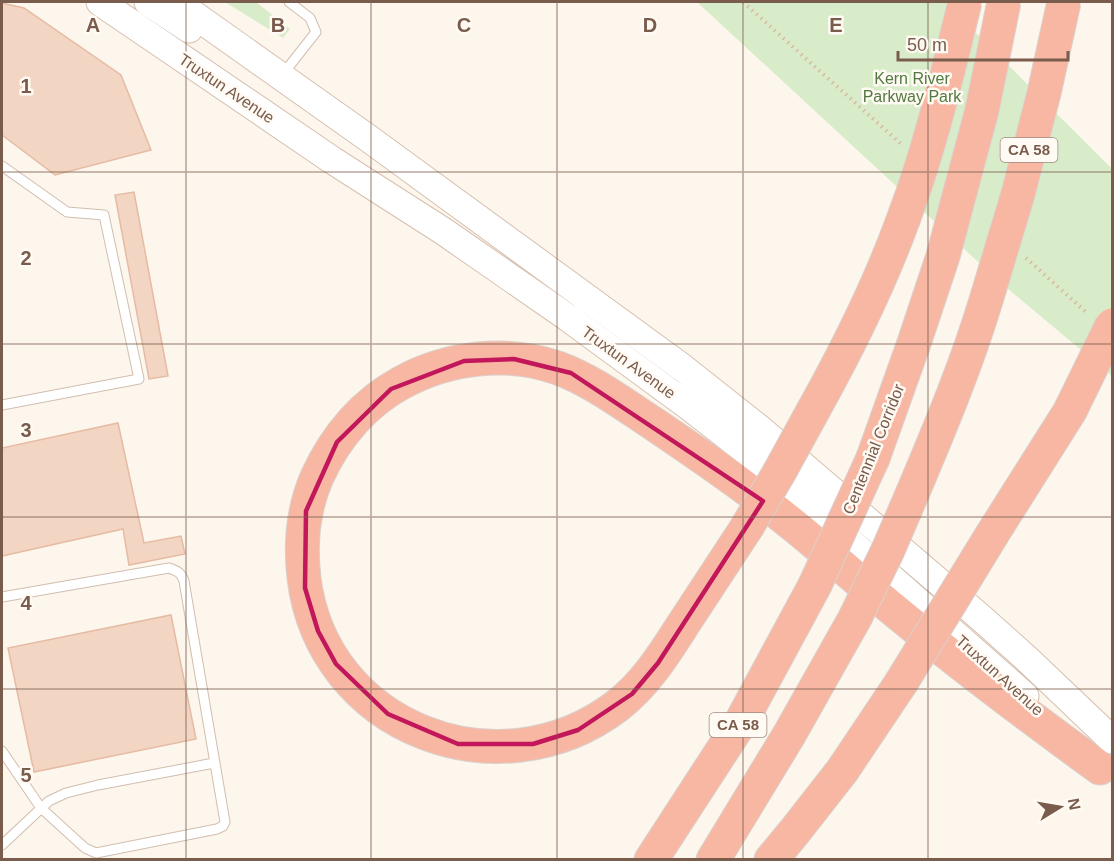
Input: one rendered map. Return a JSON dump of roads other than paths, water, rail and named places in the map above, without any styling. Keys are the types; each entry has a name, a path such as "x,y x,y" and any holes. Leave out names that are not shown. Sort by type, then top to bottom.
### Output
{"highway":[{"path":"965,2 918,182 891,255 862,319 780,471 747,527 658,663 632,694 608,713 578,730 533,744 484,747 459,744 433,737 388,714 348,680 336,664 318,631 305,588 302,537 313,486 337,441 352,422 391,389 414,376 438,367 489,358 539,363 571,373 605,392 693,450 744,487 793,524 963,666 1108,763"},
{"name":"Centennial Corridor","path":"651,860 742,720 815,585 873,458 943,256 982,110 1004,2"},
{"name":"CA 58","path":"713,860 789,735 855,618 913,492 975,336 1018,194 1064,2"},
{"path":"771,860 842,771 901,684 1070,411 1113,325"}],"main road":[{"name":"Truxtun Avenue","path":"100,2 332,160 443,231 567,317 704,418 754,457 1017,688 1108,763"},
{"path":"148,2 256,75 281,76"},
{"name":"Truxtun Avenue","path":"176,2 683,368 760,429 1026,658 1108,763"}],"lane":[{"path":"281,76 315,32 310,18 289,2"},
{"path":"2,166 67,212 104,215 138,379 2,405"},
{"path":"2,597 169,568 179,571 184,581 225,822 217,829 96,853 86,848 41,808 2,751"},
{"path":"2,845 49,801 66,793 214,763"}],"park label":[{"name":"Kern River Parkway Park","path":"912,87"}]}
